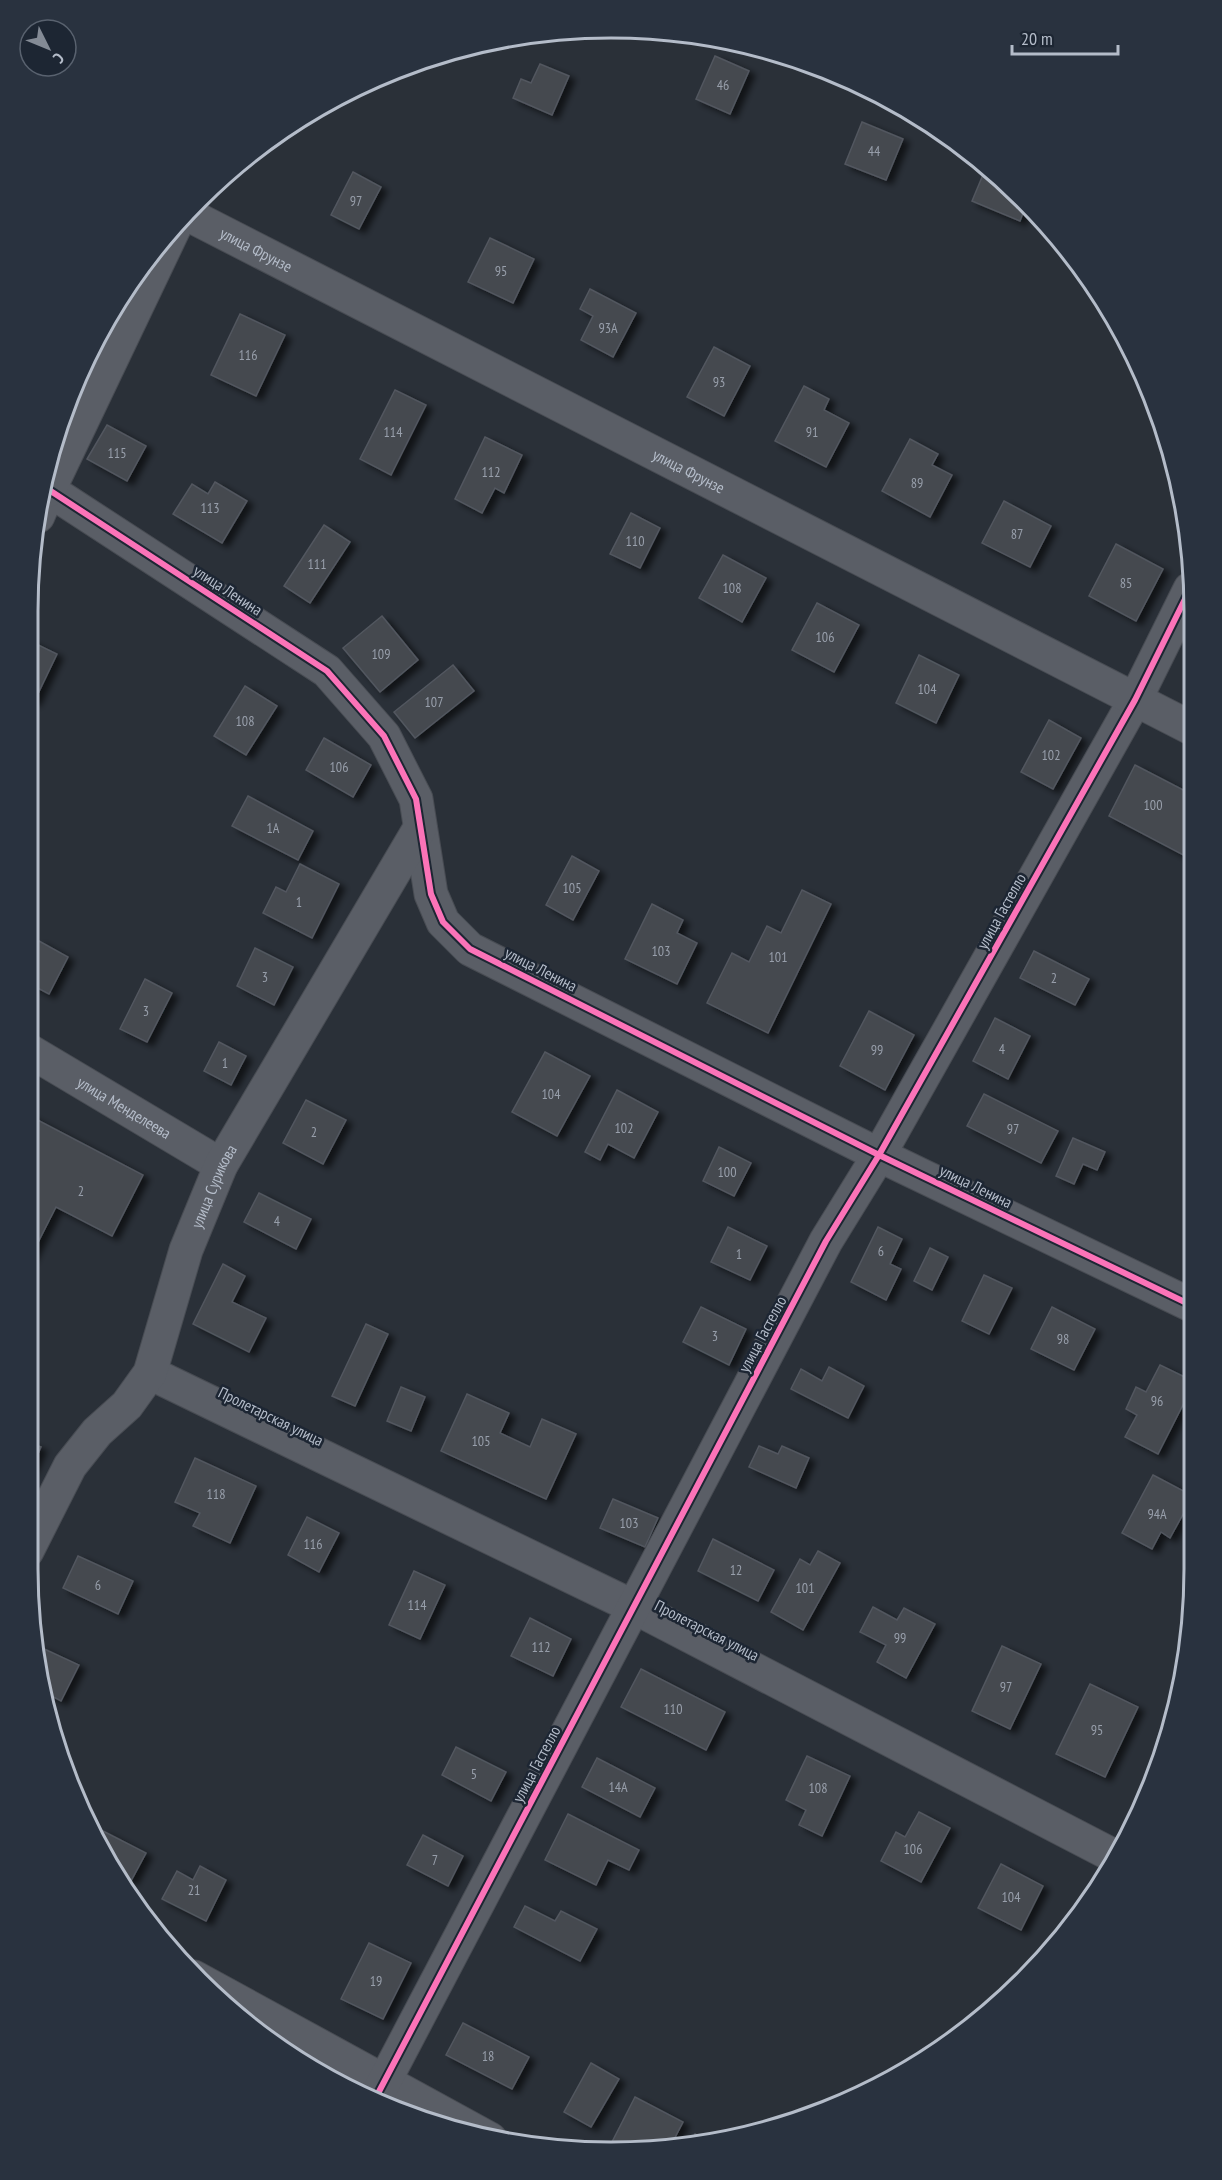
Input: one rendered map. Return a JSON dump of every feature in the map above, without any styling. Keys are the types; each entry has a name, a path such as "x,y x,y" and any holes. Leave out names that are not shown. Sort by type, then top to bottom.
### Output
{"street":[{"name":"улица Фрунзе","path":"194,218 1184,724"},
{"path":"54,474 160,257"},
{"name":"улица Ленина","path":"49,501 327,671 384,736 416,799 431,894 443,922 470,949 879,1155 1184,1302"},
{"name":"улица Гастелло","path":"380,2092 826,1241 879,1155 1135,700 1184,602"},
{"name":"улица Сурикова","path":"38,1529 70,1466 97,1432 127,1405 150,1373 186,1250 221,1165 420,828"},
{"name":"улица Менделеева","path":"38,1056 221,1165"},
{"name":"Пролетарская улица","path":"150,1373 634,1607 1109,1853"},
{"path":"238,2004 380,2092 426,2111"}],"building":[{"path":"715,56 749,71 730,114 696,99"},
{"path":"540,64 569,76 552,115 513,98 521,79 531,83"},
{"path":"862,122 903,139 886,180 845,164"},
{"path":"353,172 381,187 359,229 331,215"},
{"path":"983,175 1023,212 1020,221 972,201"},
{"path":"490,238 534,259 513,303 468,282"},
{"path":"590,289 636,313 613,357 581,340 593,316 580,309"},
{"path":"240,314 285,335 256,396 211,375"},
{"path":"714,347 750,366 724,416 687,397"},
{"path":"804,386 829,399 824,410 849,423 826,467 775,441"},
{"path":"395,390 426,405 391,475 360,459"},
{"path":"107,425 146,446 127,481 87,459"},
{"path":"485,437 522,455 504,493 495,488 482,513 455,499"},
{"path":"910,439 938,454 932,465 952,475 930,517 882,491"},
{"path":"215,482 247,501 222,543 173,514 192,484 208,494"},
{"path":"1004,501 1051,526 1030,567 982,543"},
{"path":"631,513 660,528 640,568 610,554"},
{"path":"324,525 350,542 310,603 284,586"},
{"path":"1116,544 1163,569 1136,621 1089,596"},
{"path":"723,555 766,578 742,622 699,598"},
{"path":"817,603 859,625 834,672 792,650"},
{"path":"382,616 418,660 380,692 343,648"},
{"path":"38,645 57,654 38,694"},
{"path":"919,655 959,675 936,723 896,703"},
{"path":"453,665 474,691 415,738 394,712"},
{"path":"245,686 277,706 246,755 214,736"},
{"path":"1049,720 1081,738 1053,789 1021,772"},
{"path":"324,738 371,765 353,797 306,770"},
{"path":"1135,765 1184,790 1184,855 1109,816"},
{"path":"248,796 313,831 298,860 232,826"},
{"path":"572,856 599,871 573,920 546,905"},
{"path":"300,864 339,884 312,938 263,913 276,887 286,892"},
{"path":"802,890 831,904 768,1033 707,1003 732,953 749,962 767,926 781,933"},
{"path":"652,904 683,920 677,933 697,943 677,984 625,959"},
{"path":"39,941 68,957 49,994 38,988"},
{"path":"255,948 293,967 274,1005 237,986"},
{"path":"1034,951 1089,979 1075,1005 1020,978"},
{"path":"145,979 172,993 147,1042 120,1029"},
{"path":"869,1011 914,1035 885,1090 840,1066"},
{"path":"995,1018 1030,1036 1008,1079 973,1061"},
{"path":"219,1042 246,1056 231,1085 204,1071"},
{"path":"545,1052 590,1076 557,1136 512,1112"},
{"path":"617,1090 658,1112 634,1158 608,1144 600,1160 585,1152"},
{"path":"984,1094 1058,1131 1041,1163 967,1126"},
{"path":"306,1100 346,1120 323,1164 283,1143"},
{"path":"38,1120 143,1175 112,1236 56,1207 38,1242"},
{"path":"1073,1138 1105,1152 1097,1170 1083,1164 1074,1184 1056,1176"},
{"path":"719,1147 751,1163 734,1196 703,1181"},
{"path":"259,1193 311,1219 296,1249 244,1222"},
{"path":"728,1227 767,1246 750,1280 711,1262"},
{"path":"878,1227 902,1239 890,1264 901,1269 886,1300 851,1282"},
{"path":"930,1248 948,1257 932,1290 914,1281"},
{"path":"223,1264 245,1276 232,1302 266,1318 249,1352 193,1324"},
{"path":"984,1275 1012,1288 989,1334 962,1321"},
{"path":"701,1307 746,1329 729,1365 683,1342"},
{"path":"1052,1307 1095,1329 1074,1370 1031,1349"},
{"path":"366,1324 388,1334 355,1406 332,1396"},
{"path":"1160,1365 1184,1377 1184,1403 1158,1454 1125,1437 1137,1415 1126,1409 1136,1387 1146,1392"},
{"path":"829,1367 864,1386 848,1418 791,1389 801,1369 822,1381"},
{"path":"401,1387 425,1397 411,1431 387,1421"},
{"path":"467,1394 509,1413 500,1433 530,1447 542,1419 576,1434 546,1499 441,1451"},
{"path":"759,1446 778,1454 782,1446 809,1458 796,1488 749,1467"},
{"path":"195,1458 256,1486 230,1543 193,1526 200,1513 175,1502"},
{"path":"1153,1475 1184,1491 1184,1512 1170,1538 1161,1532 1152,1549 1122,1533"},
{"path":"613,1499 658,1518 645,1547 600,1528"},
{"path":"307,1517 339,1533 319,1572 288,1555"},
{"path":"713,1539 774,1570 758,1601 698,1571"},
{"path":"818,1551 840,1563 803,1630 771,1612 800,1559 810,1565"},
{"path":"78,1556 133,1581 118,1614 63,1588"},
{"path":"414,1571 445,1585 420,1639 389,1625"},
{"path":"873,1607 897,1620 904,1608 935,1624 906,1678 877,1662 886,1645 860,1632"},
{"path":"530,1618 571,1639 553,1676 511,1656"},
{"path":"1002,1646 1041,1664 1010,1729 972,1711"},
{"path":"43,1648 79,1665 61,1701 52,1696"},
{"path":"641,1669 725,1712 706,1750 621,1707"},
{"path":"1090,1684 1138,1707 1105,1777 1056,1754"},
{"path":"456,1747 506,1772 491,1801 442,1775"},
{"path":"807,1756 850,1776 822,1836 799,1825 806,1810 786,1800"},
{"path":"597,1758 655,1788 640,1817 582,1787"},
{"path":"919,1812 950,1828 921,1882 881,1861 896,1832 905,1837"},
{"path":"568,1814 639,1850 629,1870 608,1860 596,1885 545,1860"},
{"path":"103,1831 146,1853 131,1881 114,1856"},
{"path":"423,1835 463,1856 448,1886 407,1865"},
{"path":"1001,1864 1043,1886 1021,1930 978,1908"},
{"path":"200,1866 226,1880 206,1921 162,1899 177,1871 193,1880"},
{"path":"525,1906 555,1921 561,1911 597,1929 580,1961 514,1927"},
{"path":"369,1943 411,1963 383,2019 341,1999"},
{"path":"463,2023 529,2057 512,2089 446,2055"},
{"path":"591,2063 619,2079 591,2127 564,2112"},
{"path":"635,2097 683,2122 674,2139 612,2142"}],"cycle path":[{"path":"51,491 327,671 384,736 416,799 431,894 443,922 470,949 879,1155 1184,1302"},
{"path":"378,2093 826,1241 879,1155 1135,700 1184,602"}]}
